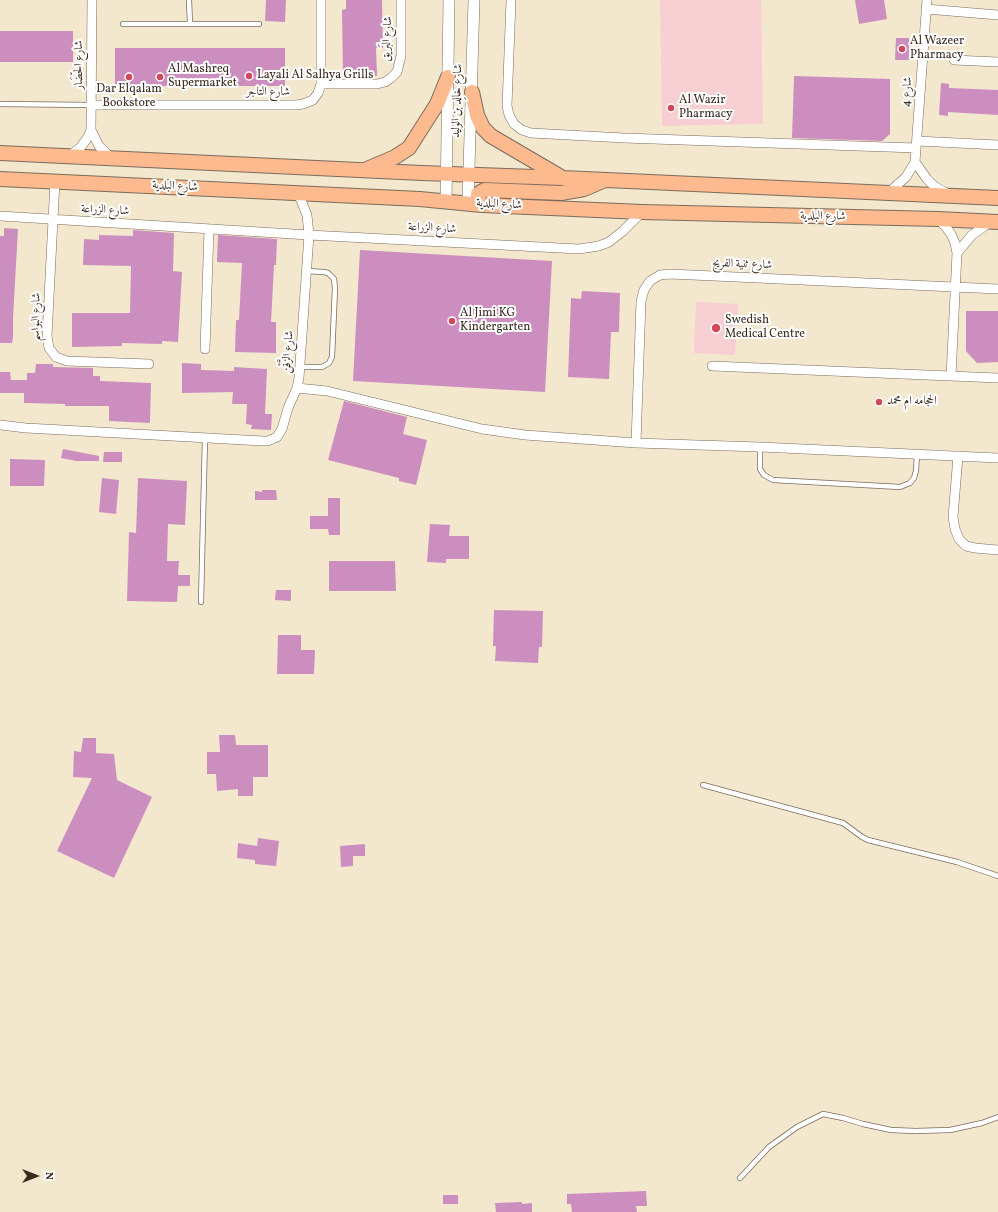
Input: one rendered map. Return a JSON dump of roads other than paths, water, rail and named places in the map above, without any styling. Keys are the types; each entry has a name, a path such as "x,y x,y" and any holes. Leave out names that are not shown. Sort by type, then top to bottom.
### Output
{"main road":[{"path":"363,170 395,157 409,148 437,104 448,77"},
{"path":"472,92 477,115 483,128 491,136 563,178"},
{"path":"0,153 998,198"},
{"name":"شارع البلدية","path":"0,179 298,193 475,204 642,212 938,219 994,222"},
{"path":"475,204 478,202 478,194 485,190 567,192 584,189 605,180"}],"street":[{"name":"شارع الحْضَار","path":"92,0 91,130 99,146 111,158"},
{"path":"321,0 321,84"},
{"name":"شارع البَريق","path":"321,84 377,84 391,78 397,72 401,56 401,0"},
{"name":"شارع خالِد بن الوليد","path":"446,202 449,0"},
{"name":"شارع خالِد بن الوليد","path":"474,0 468,175 475,204"},
{"path":"511,0 507,106 509,115 514,124 522,130 531,133 624,138 998,145"},
{"path":"926,4 998,15"},
{"name":"شارع 4","path":"887,193 904,180 915,162 926,4"},
{"path":"954,60 998,62"},
{"name":"شارع التاجر","path":"91,105 303,104 313,100 318,93 321,84"},
{"path":"69,156 80,148 91,130"},
{"path":"915,162 934,186 951,196"},
{"name":"شارع البواسم","path":"55,182 47,336 49,348 56,357 67,361 149,364"},
{"name":"شارع الزَّفْن","path":"0,425 34,429 263,441 273,440 277,437 282,429 288,408 297,388 300,367 309,235 307,215 298,193"},
{"name":"شارع الزراعة","path":"0,216 309,235 579,249 599,246 616,237 642,212"},
{"path":"938,219 951,234 958,253 951,376"},
{"path":"958,253 972,235 994,222"},
{"path":"205,349 208,229"},
{"name":"شارع ثنية الفريج","path":"636,443 641,301 644,290 650,281 660,275 998,289"},
{"path":"712,366 998,378"},
{"path":"297,388 327,391 474,427 500,432 546,437 636,443 998,458"},
{"path":"958,456 953,517 955,529 959,539 966,546 998,550"}],"lane":[{"path":"189,0 190,24"},
{"path":"123,24 259,24"},
{"name":"شارع التاجر","path":"0,104 91,105"},
{"path":"300,367 322,367 329,363 332,356 335,288 334,279 332,276 324,272 306,271"},
{"path":"201,602 205,438"},
{"path":"760,447 760,469 764,475 773,480 900,487 910,483 914,478 916,472 917,454"},
{"path":"703,785 843,823 868,840 958,862 998,876"},
{"path":"740,1178 769,1147 797,1127 823,1114 891,1130 950,1130 982,1123 998,1117"}],"place":[{"name":"Al Wazeer Pharmacy","path":"902,49"},
{"name":"Layali Al Salhya Grills","path":"249,76"},
{"name":"Dar Elqalam Bookstore","path":"129,77"},
{"name":"Al Mashreq Supermarket","path":"160,77"},
{"name":"Al Wazir Pharmacy","path":"671,108"},
{"name":"Al Jimi KG Kindergarten","path":"452,321"},
{"name":"Swedish Medical Centre","path":"716,328"},
{"name":"الحجامه ام محمد","path":"879,402"}]}
